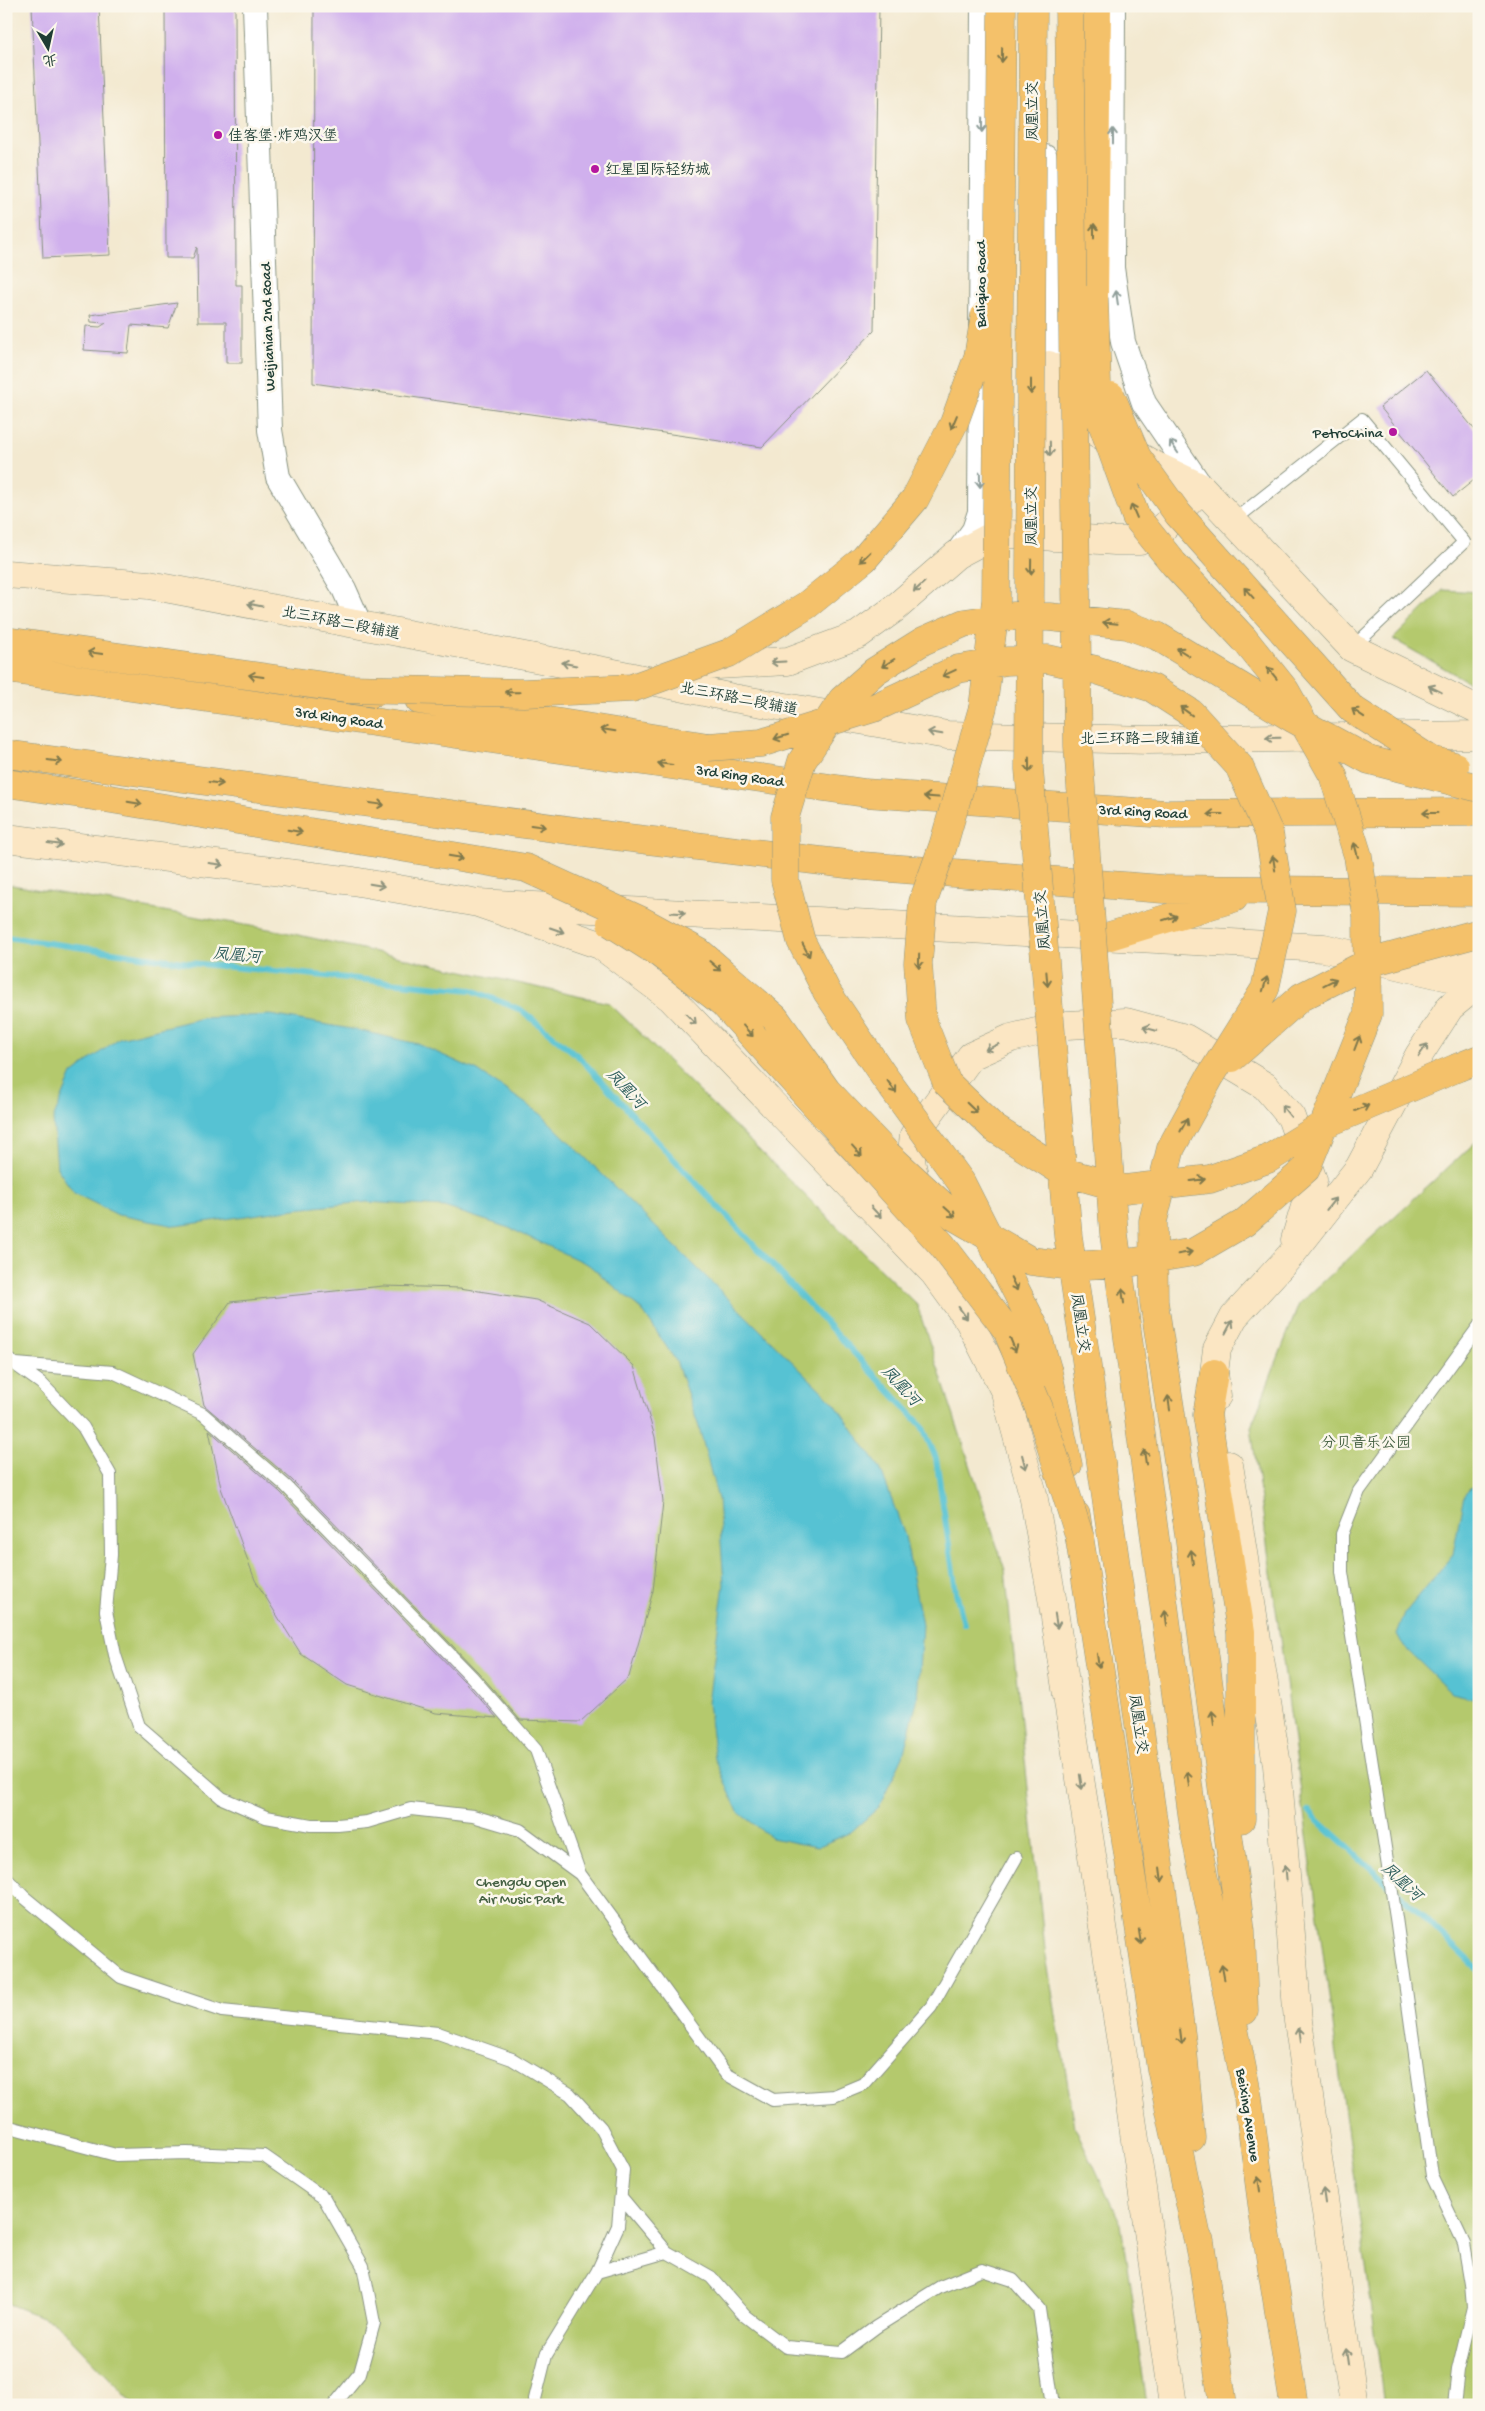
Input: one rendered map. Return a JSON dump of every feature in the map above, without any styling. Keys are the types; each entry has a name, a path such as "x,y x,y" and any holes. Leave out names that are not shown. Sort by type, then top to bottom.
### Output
{"highway":[{"path":"1002,6 996,600 983,707 946,837 923,902 918,963 922,1020 947,1083 994,1128 1061,1171 1125,1189 1210,1178 1268,1160 1325,1124 1479,1059"},
{"name":"凤凰立交","path":"1033,6 1029,769 1068,1236 1154,1827 1183,2050 1202,2260"},
{"name":"Beixing Avenue","path":"1069,6 1078,746 1114,1234 1194,1828 1248,2098 1264,2219 1294,2405"},
{"path":"6,783 526,868 642,921 699,952 775,1018 828,1091 888,1155 955,1217 1031,1261 1080,1265 1134,1262 1194,1252 1244,1223 1306,1169 1325,1124 1368,1014 1367,916 1358,856 1333,775 1285,690 1244,639 1174,564 1136,517 1098,412 1094,298 1097,6"},
{"path":"349,689 524,693 632,688 729,653 807,605 864,559 915,499 954,423 978,357 1000,222"},
{"path":"1094,298 1113,403 1137,456 1178,514 1352,709 1430,760 1479,772"},
{"path":"1207,2405 1161,2070 1124,1837 1071,1479 1048,1372 1036,1330 961,1182 877,1066 828,992 801,941 785,880 785,817 802,761 842,700 875,671 923,641 964,623 1013,616 1049,617 1127,625 1156,636 1278,709 1369,760 1479,788"},
{"path":"6,641 304,682 708,747 761,743 874,708 958,669 1007,660 1048,659 1096,670 1152,688 1191,713 1239,766 1269,833 1282,911 1265,989 1210,1077 1171,1148 1153,1221 1154,1302 1187,1520 1241,1930"},
{"name":"3rd Ring Road","path":"6,669 865,793 1166,814 1479,812"},
{"path":"6,754 613,836 863,866 1163,889 1479,892"},
{"path":"526,868 660,954 723,1003 942,1245 1007,1330 1039,1408 1080,1538"},
{"path":"1106,937 1261,890"},
{"path":"1210,1077 1301,997 1368,963 1479,933"},
{"path":"1214,1373 1207,1414 1240,1632 1241,1930 1248,2098"},
{"path":"1161,2070 1202,2260 1223,2405"},
{"path":"1264,2219 1312,2405"}],"main road":[{"path":"1049,365 1052,537"},
{"path":"1049,365 1053,388 1065,410 1090,429 1154,465 1202,488 1352,648 1479,710"},
{"path":"609,672 788,661 858,635 894,609 956,555 988,538 1009,534 1140,541 1164,526 1202,488"},
{"path":"6,561 149,585"},
{"name":"北三环路二段辅道","path":"6,574 149,585 609,672 733,698 947,735 1149,740 1479,735"},
{"path":"6,838 353,881 478,903 1324,948 1478,976"},
{"path":"478,903 600,945 671,998 934,1273 969,1321 1004,1392 1033,1494 1052,1598 1116,2011 1173,2405"},
{"path":"1354,2405 1298,2021 1277,1765 1214,1373 1217,1349 1234,1317 1290,1256 1359,1168 1419,1055 1450,1007 1478,976"},
{"path":"934,1273 911,1162 914,1135 971,1056 1012,1038 1067,1025 1126,1022 1185,1038 1265,1086 1292,1117 1313,1180 1290,1256"}],"street":[{"name":"Weijianian 2nd Road","path":"255,6 270,430 278,478 344,589 360,625"},
{"name":"Baliqiao Road","path":"956,555 974,530 980,512 983,6"},
{"path":"1043,6 1049,365"},
{"path":"1113,6 1112,268 1123,342 1144,403 1202,488"}],"lane":[{"path":"1233,521 1362,419 1464,542 1352,648"},
{"path":"1454,2405 1458,2370 1473,2307 1471,2284 1464,2243 1432,2176 1396,1918 1382,1840 1342,1572 1342,1534 1359,1491 1479,1326"},
{"path":"10,1361 41,1383 83,1427 110,1474 111,1554 106,1611 115,1655 138,1726 222,1798 266,1817 311,1825 338,1825 367,1822 411,1809 473,1816 520,1830 580,1874"},
{"path":"10,1361 113,1372 203,1414 286,1486 472,1677 536,1750 580,1874 726,2074 773,2100 834,2096 863,2084 931,2007 1016,1858"},
{"path":"6,1878 24,1897 121,1977 222,2010 438,2033 512,2059 570,2094 601,2128 623,2170 618,2226 597,2272 546,2355 535,2400 536,2405"},
{"path":"6,2126 116,2155 187,2153 264,2156 324,2198 363,2266 374,2323 360,2373 334,2405"},
{"path":"620,2197 668,2252 711,2277 745,2316 786,2347 842,2352 876,2327 940,2287 982,2270 1013,2280 1039,2309 1053,2405"},
{"path":"597,2272 668,2252"}],"green space":[{"path":"1443,590 1479,592 1479,688 1393,639"},
{"name":"Chengdu Open Air Music Park","path":"6,884 280,931 609,1003 917,1305 1005,1570 1045,1950 1075,2127 1121,2224 1147,2405 135,2405 55,2322 6,2303"},
{"name":"分贝音乐公园","path":"1479,1139 1479,2405 1385,2405 1251,1427 1299,1304"}],"water":[{"path":"271,1015 357,1030 418,1044 478,1071 541,1114 835,1404 880,1468 905,1536 922,1625 917,1701 903,1756 879,1807 851,1832 817,1847 772,1838 738,1812 715,1759 708,1703 724,1584 718,1499 699,1427 676,1361 642,1310 589,1265 509,1228 444,1207 367,1202 295,1209 176,1226 118,1215 74,1193 57,1168 53,1119 72,1074 119,1038 202,1018"},
{"path":"1479,1480 1479,1680 1473,1698 1452,1693 1404,1647 1397,1634 1405,1613 1453,1554 1464,1495"}],"building":[{"path":"32,6 99,6 110,255 43,258"},
{"path":"165,6 235,6 236,285 242,285 242,363 226,363 226,322 198,322 197,247 193,258 166,258"},
{"name":"红星国际轻纺城","path":"314,6 879,6 874,331 762,447 313,383"},
{"path":"177,303 168,328 131,325 128,353 84,350 86,326 100,327 106,323 91,322 90,315"},
{"path":"1426,370 1479,435 1479,476 1453,497 1380,407"},
{"path":"383,1286 460,1288 536,1300 590,1323 634,1366 655,1437 663,1502 653,1591 629,1677 580,1722 520,1720 478,1672 292,1480 204,1405 193,1354 230,1302"},
{"path":"209,1430 280,1492 466,1683 497,1718 436,1713 347,1685 301,1654 255,1580 221,1488"}],"waterway":[{"name":"凤凰河","path":"6,937 190,963 472,990 521,1010 578,1056 922,1426 936,1458 956,1592 964,1624"},
{"name":"凤凰河","path":"1309,1812 1406,1900 1479,1971"}],"place":[{"name":"佳客堡·炸鸡汉堡","path":"218,135"},
{"name":"红星国际轻纺城","path":"595,169"},
{"name":"PetroChina","path":"1393,432"}]}
